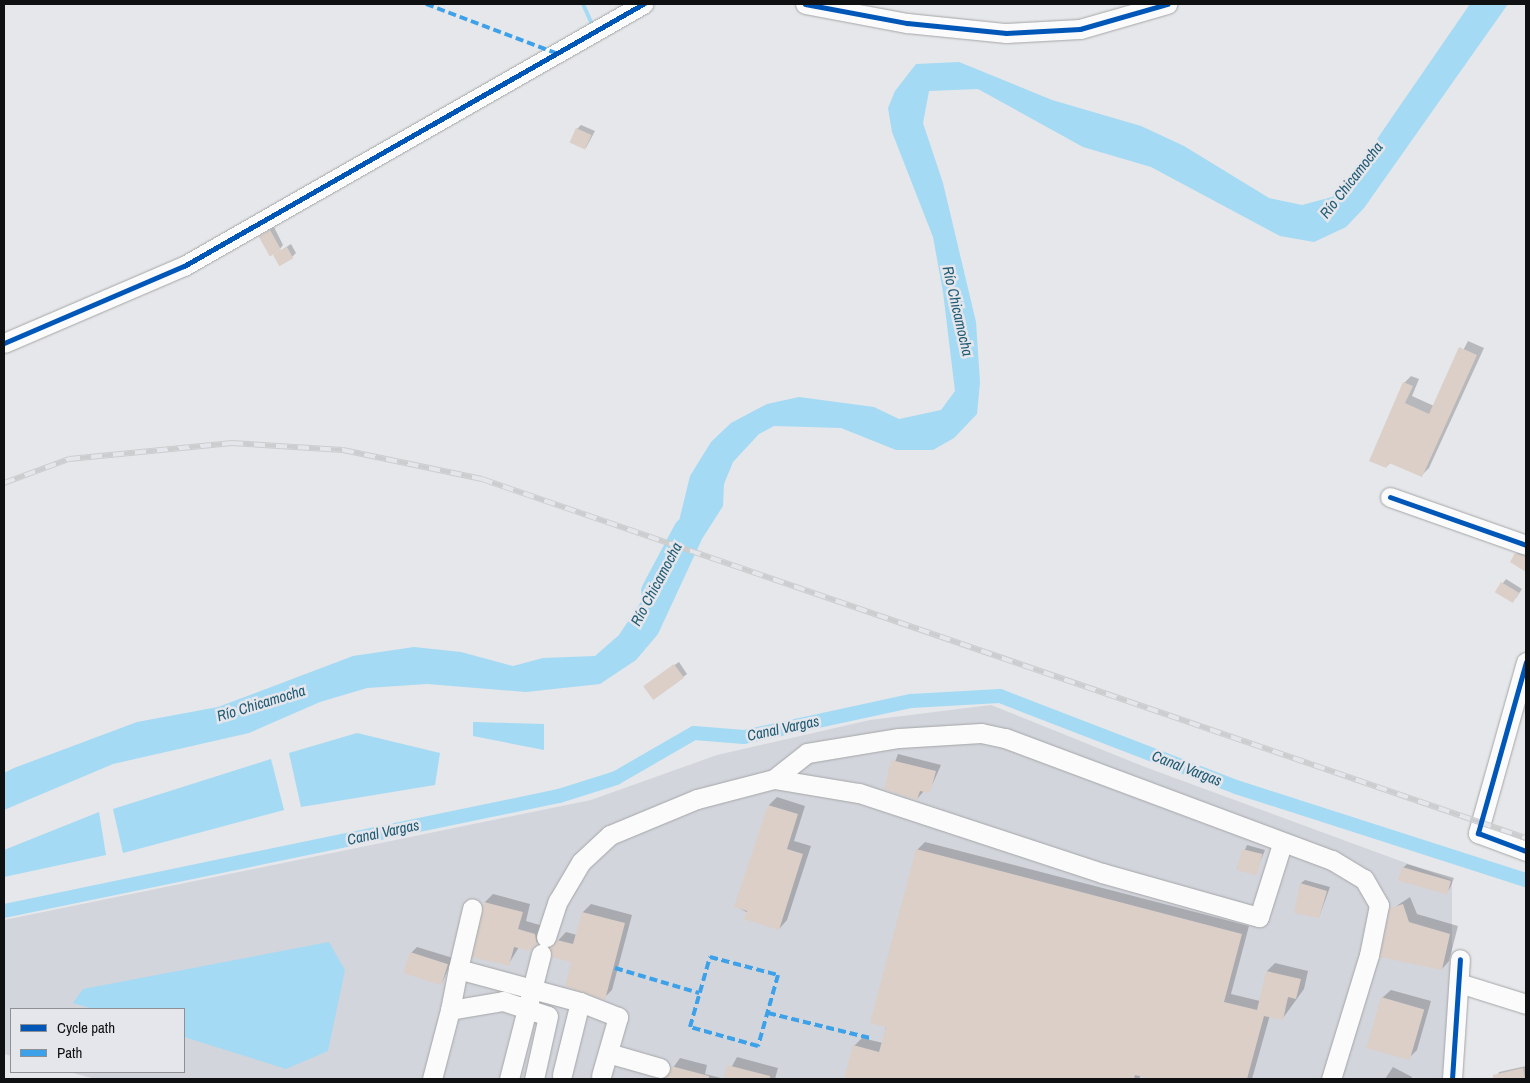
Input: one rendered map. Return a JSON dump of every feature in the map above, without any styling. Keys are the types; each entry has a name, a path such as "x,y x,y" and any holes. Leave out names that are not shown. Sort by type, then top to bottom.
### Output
{"street":[{"path":"4,343 184,266 643,4"},
{"path":"805,4 907,24 1006,33 1080,29 1166,4"},
{"path":"1390,497 1526,545"},
{"path":"1526,662 1478,833 1526,851"},
{"path":"503,1001 522,984 543,946 558,901 581,862 610,835 697,799 774,779 808,753 899,738 981,733 1005,738 1282,844 1332,860 1364,879 1379,905 1369,955 1330,1079"},
{"path":"774,779 858,794 1102,873 1259,917 1282,844"},
{"path":"432,1079 450,1010 472,909"},
{"path":"1452,1079 1460,959"},
{"path":"458,969 522,984 580,1002 618,1017 601,1076"},
{"path":"1458,983 1526,1004"},
{"path":"509,1079 524,1006 522,984"},
{"path":"534,1079 548,1016 555,994"},
{"path":"450,1010 503,1001 524,1006 548,1016"},
{"path":"562,1075 580,1002"},
{"path":"608,1053 660,1068"}],"shaded area":[{"path":"991,705 1145,767 1452,880 1452,978 1442,1079 96,1079 73,1073 185,1073 185,1008 10,1008 10,1056 4,1054 4,920 591,800 717,755 870,720"}],"water":[{"path":"1470,4 1508,4 1364,208 1346,227 1314,242 1280,236 1151,167 1083,147 978,89 929,91 923,123 943,183 976,322 980,382 977,414 954,438 933,450 896,450 841,428 774,426 759,434 733,462 724,484 723,506 702,539 658,634 636,660 600,684 526,692 427,684 367,688 320,702 249,733 113,764 4,810 4,773 14,768 137,722 218,707 353,656 414,647 461,652 513,666 543,658 595,656 619,635 670,558 690,476 711,442 731,423 767,404 799,397 874,407 899,419 941,410 955,391 943,292 933,237 892,132 888,108 895,91 916,64 959,62 1052,100 1141,126 1184,146 1269,198 1302,205 1332,197 1344,187"},
{"path":"473,722 544,724 544,750 473,736"},
{"path":"357,733 440,753 435,785 301,807 289,753"},
{"path":"271,759 284,810 123,853 113,809"},
{"path":"99,812 106,855 4,877 4,850"},
{"path":"329,942 345,970 328,1051 286,1069 185,1037 185,1008 90,1008 73,1003 83,989"}],"building":[{"path":"576,128 592,135 585,150 569,143"},
{"path":"270,230 281,250 270,256 259,236"},
{"path":"287,247 293,258 279,266 273,255"},
{"path":"1459,347 1477,355 1422,477 1389,463 1386,468 1369,461 1403,382 1413,386 1405,403 1429,414"},
{"path":"1515,553 1526,556 1526,572 1510,562"},
{"path":"1501,582 1519,593 1513,603 1495,592"},
{"path":"674,664 684,678 653,700 643,686"},
{"path":"891,760 936,771 930,793 920,791 917,800 884,789"},
{"path":"768,805 798,814 787,849 803,854 779,930 744,919 747,911 734,907"},
{"path":"916,849 1242,934 1224,1002 1257,1010 1266,971 1301,979 1296,999 1288,997 1283,1020 1264,1016 1247,1079 1153,1079 1135,1075 1134,1079 844,1079 853,1045 879,1052 886,1027 870,1023"},
{"path":"1242,849 1262,854 1257,875 1237,870"},
{"path":"1402,867 1451,881 1447,895 1398,880"},
{"path":"1300,883 1327,891 1319,918 1294,913"},
{"path":"484,902 523,912 518,929 535,934 537,944 530,951 514,947 509,966 472,957"},
{"path":"1403,904 1409,922 1450,934 1442,970 1380,957 1390,908"},
{"path":"582,912 625,923 605,1000 565,986 571,962 552,957 550,947 557,940 573,944"},
{"path":"410,952 448,964 441,985 403,973"},
{"path":"1381,997 1424,1009 1410,1060 1366,1048"},
{"path":"727,1065 770,1076 770,1079 723,1079"},
{"path":"671,1066 709,1076 709,1079 661,1079 668,1076"},
{"path":"1523,1068 1525,1079 1493,1079 1493,1075"}],"waterway":[{"path":"583,4 591,22"},
{"name":"Río Chicamocha","path":"652,591 685,529"},
{"name":"Canal Vargas","path":"4,911 559,796 616,778 694,733 744,737 911,701 1000,696 1236,787 1526,880"}],"railway":[{"path":"4,483 69,459 232,443 343,450 482,479 1526,838"}],"marked path":[{"path":"426,4 556,53"},
{"path":"710,957 778,975 758,1046 690,1027 710,957"},
{"path":"615,968 699,993"},
{"path":"768,1013 870,1038"}],"cycle path":[{"path":"4,343 184,266 643,4"},
{"path":"805,4 907,23 1006,33 1080,29 1167,4"},
{"path":"1390,497 1526,545"},
{"path":"1526,662 1478,833 1526,851"},
{"path":"1452,1079 1460,959"}]}
